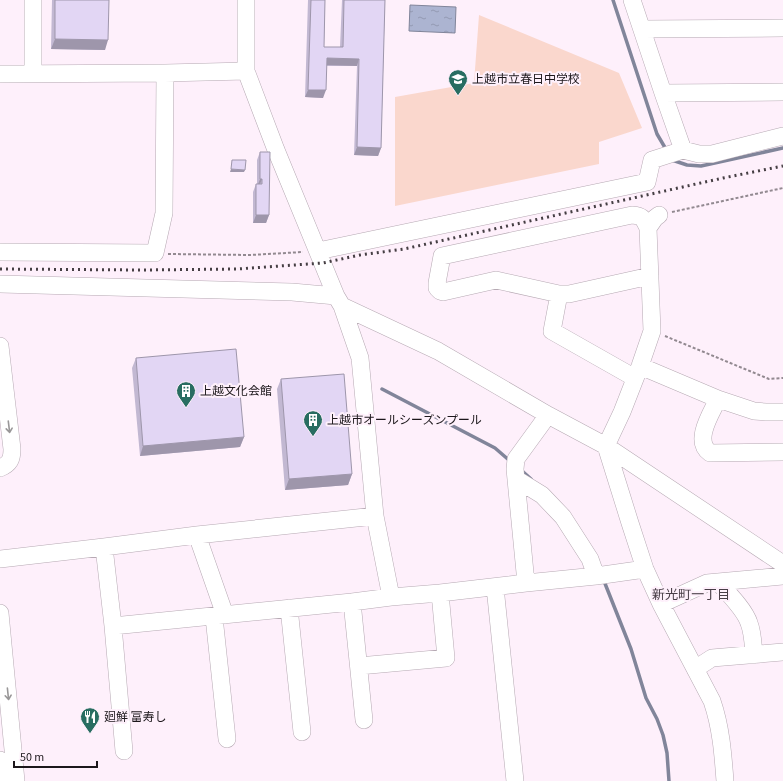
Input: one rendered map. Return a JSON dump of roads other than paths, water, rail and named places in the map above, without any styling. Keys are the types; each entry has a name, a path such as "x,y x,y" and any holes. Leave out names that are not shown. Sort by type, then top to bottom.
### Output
{"street":[{"path":"33,0 33,74"},
{"path":"246,0 246,71 276,150 339,301 360,358 375,516 390,597"},
{"path":"632,0 683,150"},
{"path":"642,29 783,28"},
{"path":"0,74 246,71"},
{"path":"0,252 155,253 164,213 165,73"},
{"path":"663,93 783,92"},
{"path":"318,251 647,182 652,160 683,150 699,154 712,154 783,136"},
{"path":"650,276 569,294 559,294 496,280 443,292 437,288 442,256 632,215 640,216 644,219 648,228 650,276 652,331 638,372 606,446 645,569 661,604 712,701 716,712 721,738 725,781"},
{"path":"648,228 659,215"},
{"path":"0,284 292,292 339,301 438,351 548,415 606,446 783,564"},
{"path":"559,294 552,331 638,372 754,411 783,412"},
{"path":"0,346 12,449 12,456 9,462 4,467 0,468"},
{"path":"718,399 704,430 703,443 706,450 710,453 783,452"},
{"path":"526,583 514,469 516,459 548,415"},
{"path":"516,478 542,495 563,517 590,559 596,576"},
{"path":"0,559 104,548 197,535 375,516"},
{"path":"197,535 219,616 227,739"},
{"path":"104,548 113,626 124,751"},
{"path":"113,626 440,593 596,576 645,569"},
{"path":"661,604 707,583 783,576"},
{"path":"718,582 741,609 749,621 754,655"},
{"path":"495,587 515,781"},
{"path":"359,666 446,658 440,593"},
{"path":"352,602 364,720"},
{"path":"289,608 302,732"},
{"path":"0,613 16,781"},
{"path":"696,669 712,658 783,652"},
{"path":"0,760 2,781"}],"water":[{"path":"410,5 456,7 455,33 409,31"}],"waterway":[{"path":"613,0 657,134 667,151"},
{"path":"672,160 687,165 701,166 783,148"},
{"path":"382,389 495,448 510,461"},
{"path":"521,470 531,479"},
{"path":"604,581 631,649 646,698 657,719 663,735 667,753 669,781"}],"railway":[{"path":"0,269 237,269 323,263 360,255 404,249 783,166"}],"place":[{"name":"上越市立春日中学校","path":"458,96"},
{"name":"上越文化会館","path":"186,408"},
{"name":"上越市オールシーズンプール","path":"313,437"},
{"name":"廻鮮 富寿し","path":"90,734"}],"district":[{"name":"新光町一丁目","path":"691,595"}]}
